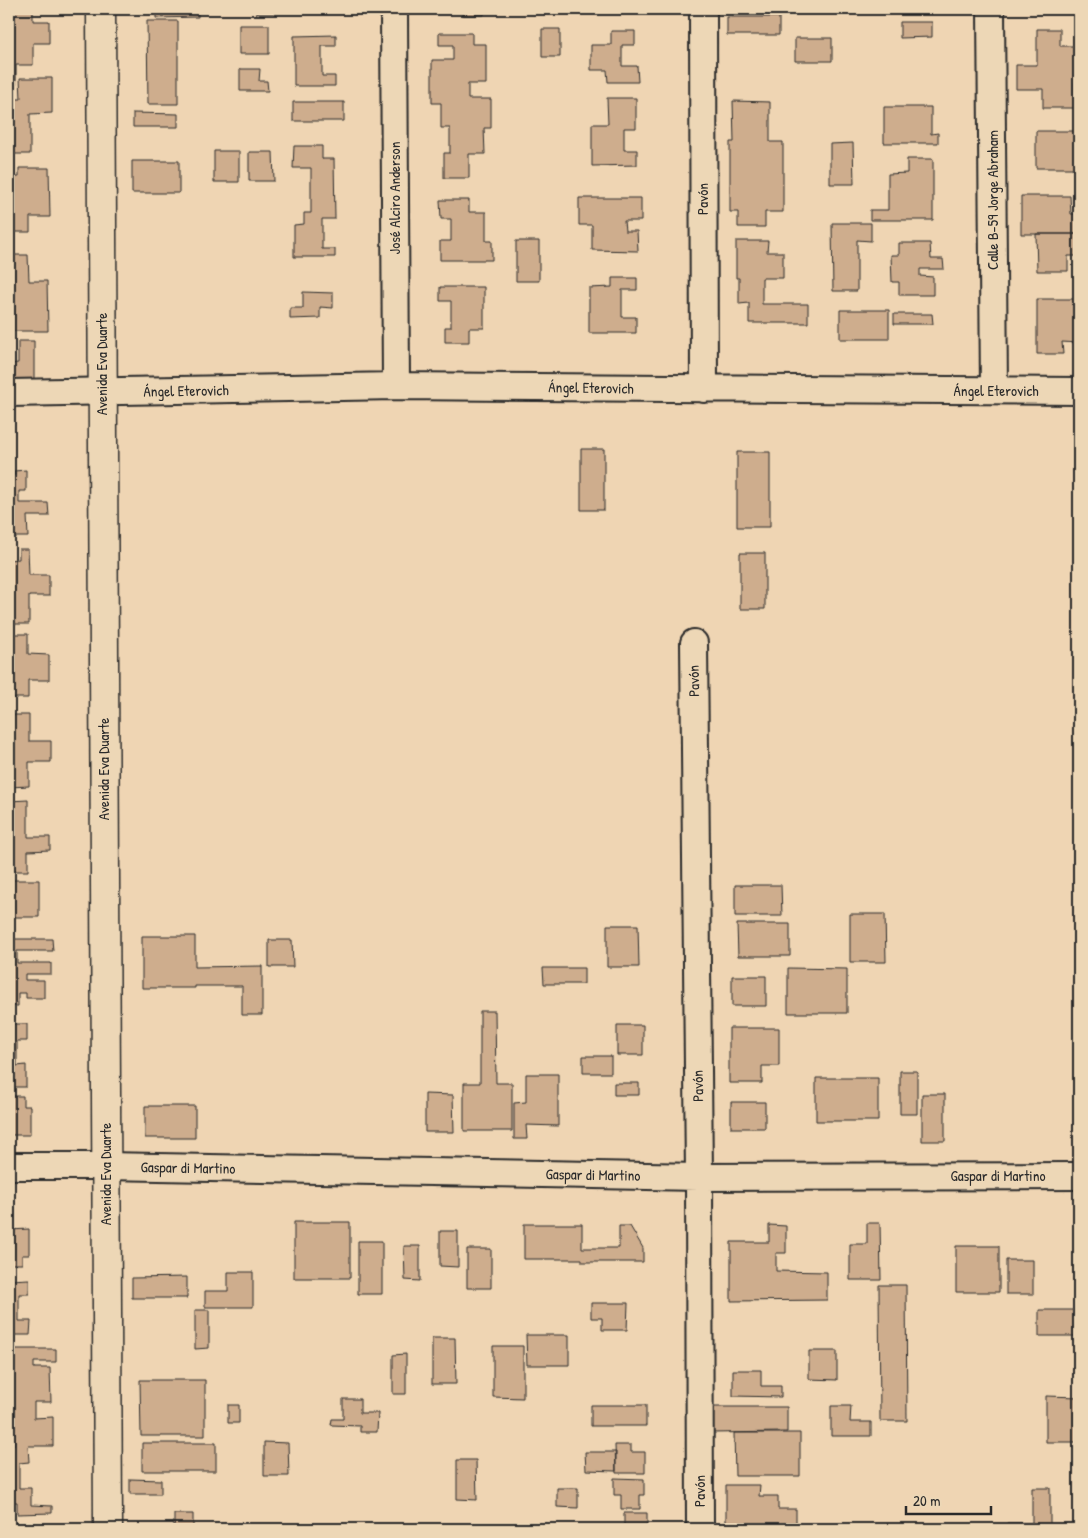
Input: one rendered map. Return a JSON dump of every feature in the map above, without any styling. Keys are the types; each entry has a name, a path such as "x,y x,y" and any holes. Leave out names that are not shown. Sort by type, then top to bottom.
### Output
{"main road":[{"name":"Avenida Eva Duarte","path":"101,9 108,1529"}],"street":[{"name":"José Alciro Anderson","path":"394,9 396,386"},
{"name":"Pavón","path":"703,9 704,389"},
{"name":"Calle B-59 Jorge Abraham","path":"991,9 994,390"},
{"name":"Ángel Eterovich","path":"9,393 396,386 1079,391"},
{"name":"Pavón","path":"694,643 700,1529"},
{"name":"Gaspar di Martino","path":"9,1166 106,1166 699,1177 1079,1176"}],"building":[{"path":"9,9 33,9 33,21 49,21 49,43 33,43 33,65 16,65 16,85 9,85"},
{"path":"156,9 198,9 198,17 156,18"},
{"path":"256,9 274,9 274,13 256,13"},
{"path":"336,9 336,11 292,10"},
{"path":"462,9 484,9 484,15 462,15"},
{"path":"727,17 779,17 779,35 727,35"},
{"path":"147,21 178,21 178,104 148,104"},
{"path":"900,22 932,22 932,37 900,38"},
{"path":"239,25 269,25 269,54 239,54"},
{"path":"542,29 560,29 560,57 542,57"},
{"path":"1037,29 1060,29 1060,46 1079,46 1079,82 1075,82 1075,108 1043,108 1043,89 1016,89 1016,65 1037,65"},
{"path":"611,31 635,31 635,45 622,45 622,66 637,66 638,82 608,82 607,70 591,70 591,45 611,45"},
{"path":"439,33 472,33 472,44 486,44 486,84 468,84 468,99 491,99 491,128 484,128 485,154 469,154 469,178 444,178 444,153 450,153 450,128 441,128 441,103 432,103 432,60 453,60 453,45 439,45"},
{"path":"336,35 336,46 322,46 322,76 335,76 335,86 294,86 294,36"},
{"path":"795,38 832,38 832,61 795,61"},
{"path":"240,69 260,69 259,81 267,81 268,91 240,91"},
{"path":"20,78 52,78 52,113 30,114 30,154 9,154 9,99 21,99"},
{"path":"607,98 636,98 636,128 624,128 624,150 637,150 637,165 592,166 592,124 608,124"},
{"path":"733,101 770,102 770,142 783,142 783,212 765,212 765,227 738,227 738,212 730,212 730,142 734,142"},
{"path":"293,102 344,102 344,121 293,121"},
{"path":"884,107 931,107 931,134 938,133 938,143 884,143"},
{"path":"133,113 178,114 178,127 133,127"},
{"path":"1036,131 1079,131 1079,168 1036,168"},
{"path":"853,143 854,184 830,184 830,144"},
{"path":"294,146 322,146 322,159 334,159 335,219 322,219 322,249 335,249 335,257 294,257 294,225 304,224 304,213 311,213 311,168 293,168"},
{"path":"214,151 239,151 239,182 214,182"},
{"path":"249,152 273,152 274,181 249,181"},
{"path":"907,159 933,159 933,220 870,220 870,210 888,210 888,174 907,173"},
{"path":"132,161 179,161 179,193 132,193"},
{"path":"19,168 49,168 50,217 30,217 30,232 9,232 9,177 19,177"},
{"path":"1021,196 1070,196 1071,214 1079,214 1079,234 1021,234"},
{"path":"579,198 641,198 641,221 624,221 625,231 637,231 638,251 592,250 592,225 579,225"},
{"path":"440,200 469,200 469,212 486,212 486,241 492,241 492,260 440,260 440,241 451,241 451,219 441,219"},
{"path":"832,223 871,223 871,241 857,240 857,291 833,291"},
{"path":"1036,234 1079,234 1079,256 1068,256 1068,271 1037,271"},
{"path":"516,241 539,241 539,281 516,281"},
{"path":"736,241 768,241 767,252 783,252 783,278 762,278 762,304 808,304 808,323 749,323 749,303 739,304 739,278 736,278"},
{"path":"899,243 930,243 931,259 943,259 944,269 920,269 920,276 933,277 933,295 899,295 899,282 892,282 891,255 899,255"},
{"path":"13,255 28,255 29,281 47,281 48,331 9,331 9,263 13,263"},
{"path":"612,278 637,278 637,290 622,290 622,317 636,317 636,333 589,333 589,288 612,287"},
{"path":"440,287 484,287 484,328 469,328 469,342 445,342 445,327 451,327 451,301 440,301"},
{"path":"303,292 333,293 333,308 320,307 320,318 290,319 290,308 303,308"},
{"path":"1037,299 1079,299 1079,343 1062,342 1063,354 1037,354"},
{"path":"840,310 889,310 889,339 840,339"},
{"path":"894,314 932,314 933,324 894,324"},
{"path":"18,341 34,341 34,380 9,380 9,364 18,363"},
{"path":"581,449 604,449 604,510 581,510"},
{"path":"737,452 770,452 770,527 737,527"},
{"path":"26,470 26,491 19,491 19,503 48,503 49,516 27,516 28,537 9,537 9,475 15,475 14,471"},
{"path":"19,549 28,549 29,575 49,575 49,596 29,596 29,624 9,624 9,560 19,559"},
{"path":"740,553 765,553 765,609 740,609"},
{"path":"10,634 28,634 28,654 49,655 49,680 28,680 28,698 10,698"},
{"path":"9,715 29,715 29,741 51,741 51,762 29,762 29,786 9,787"},
{"path":"28,800 28,837 50,837 50,850 28,851 28,871 9,871 9,801"},
{"path":"9,880 39,880 39,917 9,917"},
{"path":"735,885 781,885 782,916 735,916"},
{"path":"850,914 885,914 886,962 850,962"},
{"path":"737,924 790,924 790,956 738,956"},
{"path":"607,925 638,925 639,967 607,967"},
{"path":"142,936 195,936 195,967 262,966 262,1015 242,1015 242,986 142,988"},
{"path":"9,939 52,939 53,951 17,951 17,963 51,963 51,974 25,974 25,980 44,980 44,998 26,998 26,993 18,993 18,1006 9,1006"},
{"path":"269,940 292,940 293,967 269,967"},
{"path":"543,968 584,968 584,984 544,984"},
{"path":"788,968 847,969 847,1013 788,1013"},
{"path":"732,976 766,976 766,1006 732,1006"},
{"path":"480,1011 495,1011 496,1083 512,1083 512,1131 464,1131 464,1083 480,1083"},
{"path":"9,1024 27,1024 27,1041 17,1041 17,1066 26,1065 26,1087 9,1087"},
{"path":"617,1025 643,1025 643,1055 617,1055"},
{"path":"729,1028 779,1028 779,1066 762,1066 762,1083 729,1083"},
{"path":"583,1056 611,1056 611,1073 583,1073"},
{"path":"900,1071 917,1071 917,1114 900,1114"},
{"path":"526,1074 558,1074 558,1126 526,1125 527,1139 514,1139 514,1103 526,1102"},
{"path":"816,1078 878,1078 878,1121 816,1121"},
{"path":"614,1083 639,1083 639,1095 614,1095"},
{"path":"425,1094 453,1095 454,1132 425,1132"},
{"path":"922,1094 945,1094 945,1141 922,1141"},
{"path":"9,1096 23,1096 23,1106 30,1106 30,1135 9,1135"},
{"path":"731,1102 765,1102 765,1128 731,1128"},
{"path":"145,1106 195,1106 195,1138 145,1138"},
{"path":"294,1222 350,1222 350,1278 294,1278"},
{"path":"867,1223 880,1223 881,1280 850,1280 850,1244 867,1244"},
{"path":"524,1224 582,1224 582,1248 619,1248 619,1226 630,1226 643,1248 643,1262 582,1262 582,1259 524,1259"},
{"path":"769,1225 786,1226 786,1253 776,1253 776,1271 827,1272 827,1300 731,1301 731,1242 769,1242"},
{"path":"29,1229 29,1255 22,1255 22,1264 9,1264 9,1230"},
{"path":"440,1231 458,1231 458,1267 440,1266"},
{"path":"358,1241 382,1241 382,1294 358,1294"},
{"path":"404,1246 420,1246 420,1281 405,1280"},
{"path":"956,1246 999,1246 999,1292 956,1292"},
{"path":"467,1249 491,1249 491,1288 467,1288"},
{"path":"1006,1260 1033,1260 1033,1294 1006,1294"},
{"path":"228,1272 253,1272 253,1307 205,1307 205,1291 228,1291"},
{"path":"187,1277 187,1298 132,1298 132,1278"},
{"path":"29,1279 29,1294 19,1294 19,1321 31,1321 30,1335 9,1335 10,1280"},
{"path":"879,1285 906,1285 907,1421 880,1421"},
{"path":"591,1303 628,1303 627,1330 602,1330 602,1318 591,1318"},
{"path":"195,1310 209,1310 209,1348 195,1349"},
{"path":"1039,1310 1079,1310 1079,1336 1039,1336"},
{"path":"526,1335 569,1335 569,1365 527,1365"},
{"path":"432,1338 455,1338 456,1384 432,1384"},
{"path":"493,1346 523,1346 523,1398 493,1397"},
{"path":"9,1349 56,1349 56,1362 34,1362 34,1368 50,1368 51,1402 34,1402 34,1418 53,1417 53,1446 28,1446 29,1462 19,1463 19,1488 31,1488 31,1505 52,1506 52,1513 17,1514 17,1502 9,1502 9,1445 14,1445 14,1418 9,1417 9,1368 11,1368 11,1362 9,1362"},
{"path":"809,1351 837,1351 837,1380 809,1379"},
{"path":"406,1354 406,1394 393,1394 393,1355"},
{"path":"733,1370 761,1370 761,1386 781,1386 781,1397 733,1396"},
{"path":"140,1380 205,1380 205,1436 141,1436"},
{"path":"1046,1396 1079,1397 1079,1442 1046,1442"},
{"path":"343,1399 360,1399 360,1413 378,1413 377,1432 360,1432 360,1426 331,1425 332,1419 343,1419"},
{"path":"228,1405 239,1405 239,1423 228,1423"},
{"path":"591,1405 646,1405 646,1426 591,1426"},
{"path":"831,1406 851,1406 850,1422 871,1422 871,1436 831,1436"},
{"path":"710,1407 787,1407 787,1432 710,1433"},
{"path":"734,1433 800,1433 800,1476 735,1476"},
{"path":"264,1442 288,1443 289,1476 264,1476"},
{"path":"142,1443 216,1443 216,1471 142,1471"},
{"path":"615,1445 631,1445 631,1452 645,1452 645,1473 616,1473"},
{"path":"585,1452 616,1452 616,1471 586,1470"},
{"path":"457,1460 476,1460 477,1500 457,1499"},
{"path":"614,1478 644,1479 644,1495 640,1495 640,1509 621,1509 621,1495 614,1495"},
{"path":"130,1479 161,1480 161,1494 130,1494"},
{"path":"726,1485 760,1485 759,1496 778,1496 778,1509 796,1509 796,1529 726,1529"},
{"path":"557,1488 578,1488 578,1508 557,1507"},
{"path":"1032,1488 1050,1488 1050,1529 1007,1529 1007,1523 1032,1523"},
{"path":"624,1513 647,1513 647,1529 624,1529"},
{"path":"174,1514 193,1514 193,1529 174,1529"}]}
